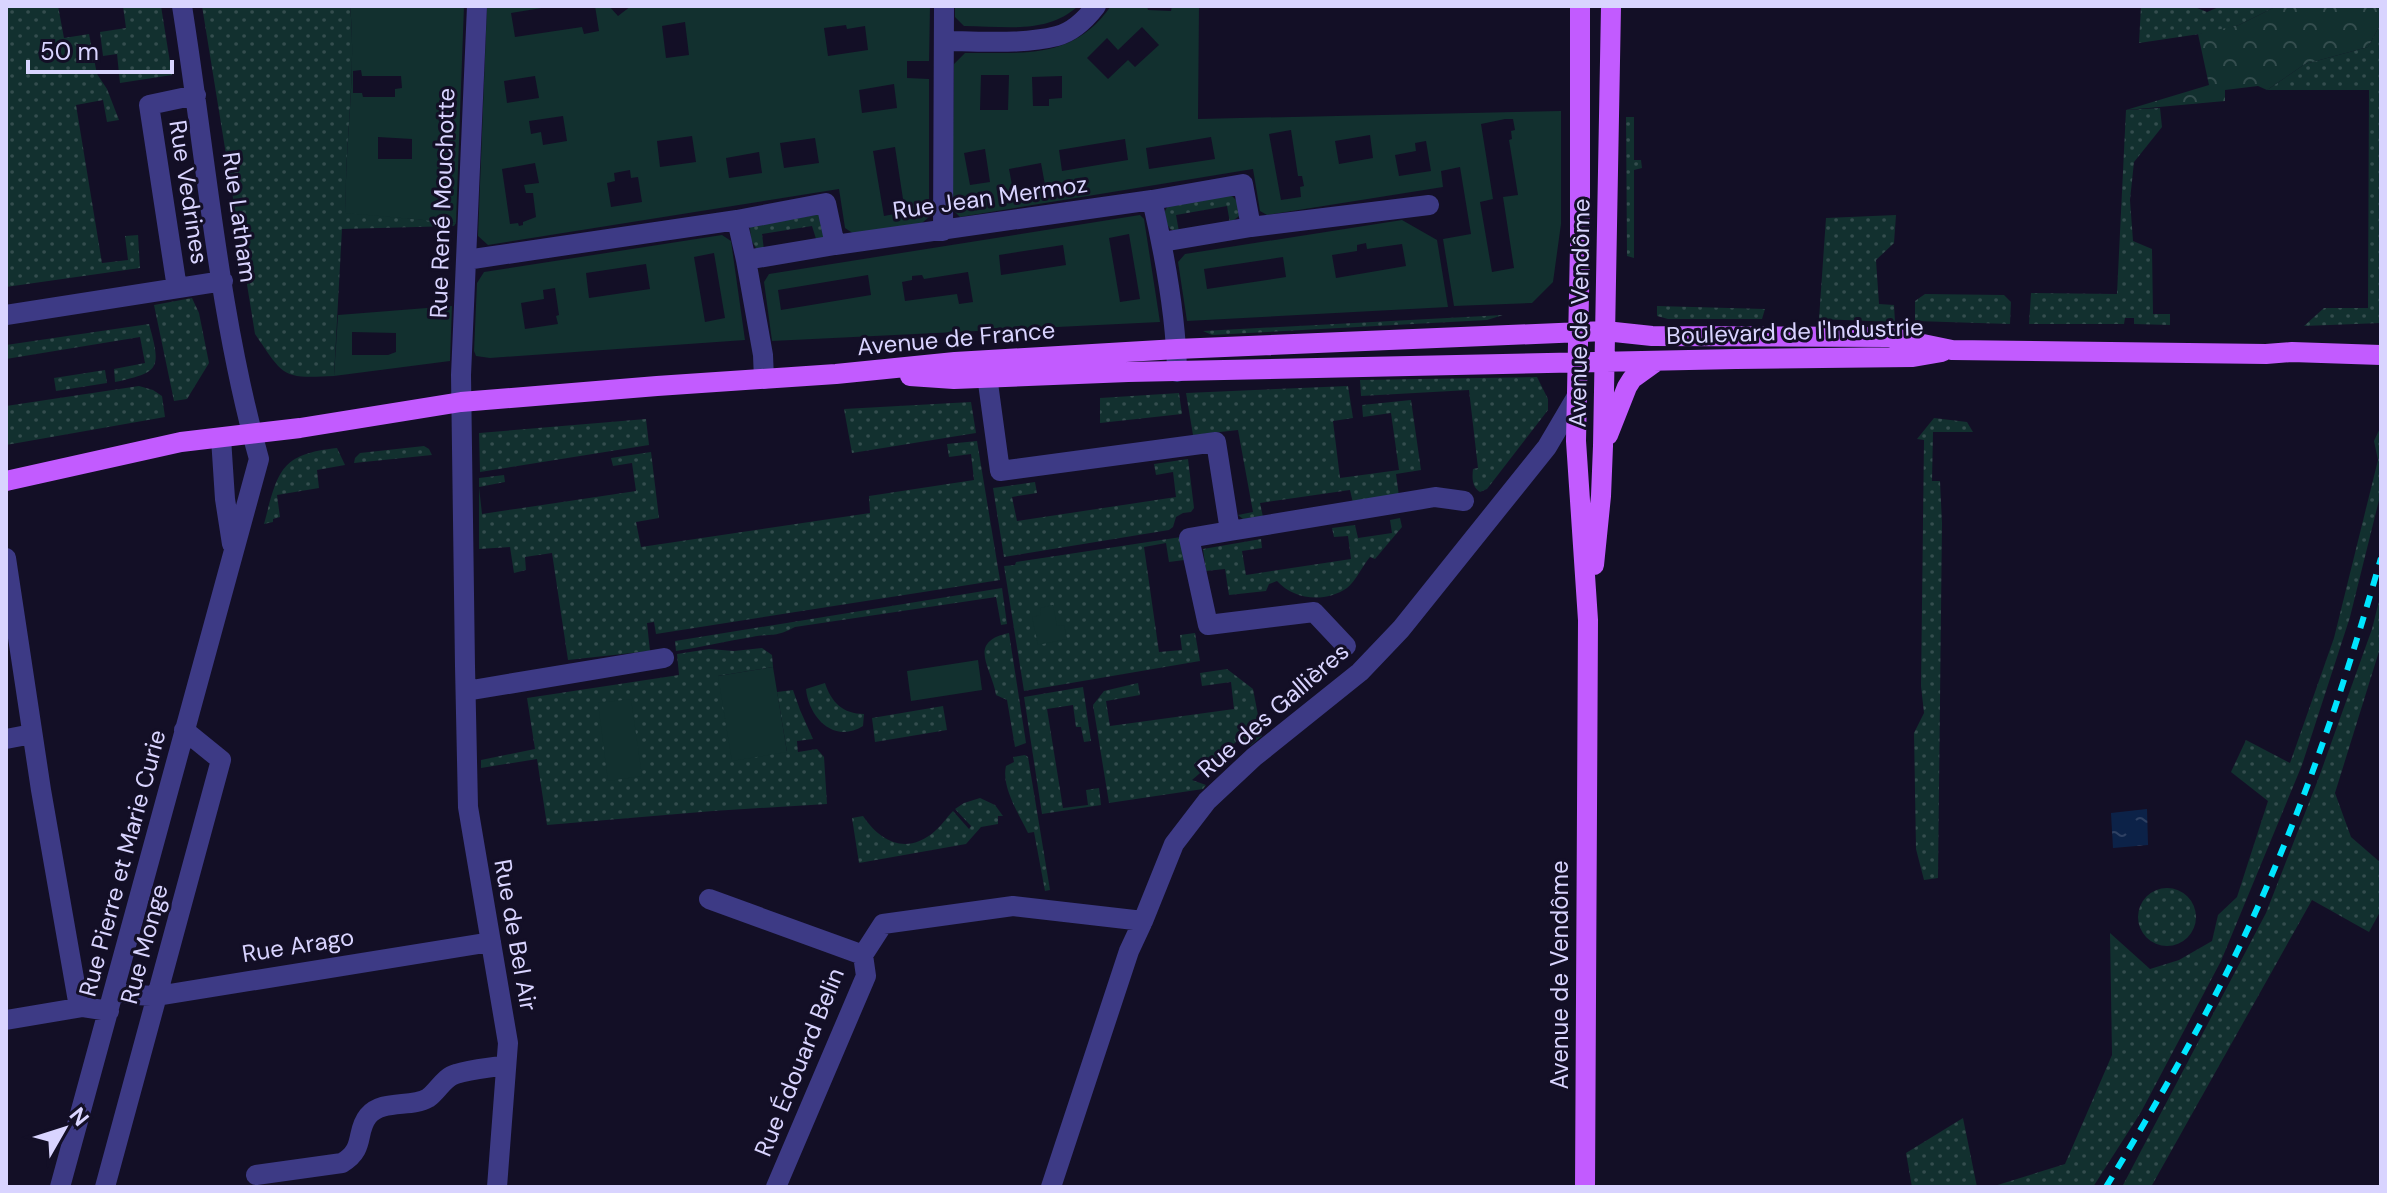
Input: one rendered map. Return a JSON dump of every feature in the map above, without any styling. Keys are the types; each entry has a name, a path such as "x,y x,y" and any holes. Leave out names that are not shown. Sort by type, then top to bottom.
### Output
{"main road":[{"name":"Avenue de Vendôme","path":"1580,6 1576,441 1588,620 1585,1187"},
{"name":"Avenue de Vendôme","path":"1588,620 1603,446 1611,6"},
{"name":"Avenue de France","path":"986,369 1177,349 1605,331"},
{"name":"Boulevard de l'Industrie","path":"1605,331 1652,336 1889,337 1952,350"},
{"name":"Boulevard de l'Industrie","path":"1578,363 1913,357 1952,350"},
{"path":"1952,350 2381,355"},
{"path":"1603,446 1632,379 1657,361"},
{"name":"Avenue de France","path":"6,481 165,445 461,402 657,386 847,373 986,369 1177,372 1578,363"}],"street":[{"name":"Rue Latham","path":"182,6 223,281 252,434"},
{"name":"Rue René Mouchotte","path":"461,402 477,6"},
{"path":"943,231 944,6"},
{"path":"944,41 1021,41 1060,36 1086,20 1096,6"},
{"name":"Rue Vedrines","path":"177,288 149,105 196,95"},
{"name":"Rue Jean Mermoz","path":"746,260 1243,184 1251,227"},
{"path":"1152,200 1162,242 1177,349 1177,372"},
{"path":"466,260 737,220 826,203 835,245"},
{"path":"1162,242 1251,227 1429,205"},
{"path":"737,220 763,355 764,379"},
{"name":"Rue Vedrines","path":"6,315 223,281"},
{"path":"986,369 1000,471 1216,442 1230,531"},
{"name":"Rue des Gallières","path":"1051,1187 1129,951 1174,844 1207,801 1254,757 1360,672 1401,629 1547,447 1577,396"},
{"name":"Rue de Bel Air","path":"461,402 468,807 508,1043 497,1187"},
{"name":"Rue Pierre et Marie Curie","path":"60,1187 257,470 259,459 252,434"},
{"name":"Rue Pierre et Marie Curie","path":"221,438 225,499 233,552"},
{"path":"1547,447 1576,441"},
{"path":"1346,646 1314,612 1208,625 1189,538 1435,497 1464,501"},
{"path":"6,558 32,734 79,1007"},
{"path":"466,691 664,658"},
{"name":"Rue Monge","path":"105,1187 221,760 184,730"},
{"path":"6,739 32,734"},
{"name":"Rue Édouard Belin","path":"709,899 863,955"},
{"name":"Rue Édouard Belin","path":"776,1187 866,976 863,955 883,924 1013,906 1143,921"},
{"name":"Rue Arago","path":"6,1020 79,1007 98,1008 134,995 157,996 491,942"},
{"path":"256,1175 342,1163 351,1158 359,1147 366,1118 371,1112 427,1099 452,1075 506,1065"}],"green space":[{"path":"6,6 58,6 64,38 89,34 97,74 107,89 119,120 107,122 103,100 76,105 102,263 128,260 125,236 138,235 140,268 6,287"},
{"path":"123,6 161,6 172,75 120,83 117,54 103,56 100,32 126,28"},
{"path":"202,6 350,6 352,58 346,212 456,223 454,226 342,229 334,376 303,377 286,372 272,359 255,334"},
{"path":"350,6 464,6 456,223 346,213 352,32","holes":["361,70 362,76 401,76 402,88 395,89 395,97 363,97 362,93 353,93 353,71","378,137 412,139 412,159 378,159"]},
{"path":"487,6 554,6 511,13 515,37 582,27 584,34 599,31 595,6 609,6 618,16 631,6 930,6 929,61 907,61 907,78 929,79 929,217 922,223 854,234 845,228 839,189 488,245 478,236","holes":["685,22 689,55 666,58 662,26","865,26 868,50 828,56 824,28","535,76 539,98 507,103 504,81","894,84 897,108 862,113 859,90","563,116 567,141 543,145 541,132 531,134 529,121","692,136 696,162 660,167 657,141","815,138 819,163 784,168 780,143","895,147 905,212 884,216 873,151","759,152 762,173 729,178 726,158","535,163 539,183 524,185 526,193 533,193 536,217 523,222 523,225 510,224 502,169","630,170 631,178 638,177 642,202 611,207 607,183 615,181 614,173"]},
{"path":"955,6 1078,6 1053,21 1009,27 964,26 955,17"},
{"path":"1111,6 1147,6 1148,10 1171,11 1172,6 1199,6 1198,119 1561,111 1561,224 1553,282 1532,303 1454,306 1443,239 1471,234 1460,167 1441,171 1443,187 1267,215 1260,211 1253,169 960,217 952,209 954,64 965,53 1046,50 1063,45 1096,24","holes":["1142,27 1159,45 1135,67 1128,60 1108,79 1087,58 1107,38 1118,50","981,75 1009,75 1008,110 980,110","1062,76 1062,98 1049,99 1049,106 1033,106 1032,77","1513,119 1515,130 1511,131 1512,139 1509,140 1518,195 1503,197 1514,268 1492,272 1480,202 1493,199 1481,124","1291,130 1298,176 1302,176 1304,186 1300,187 1301,197 1281,200 1269,134","1370,135 1373,158 1339,164 1335,141","1211,137 1215,159 1149,169 1146,148","1125,139 1128,160 1062,171 1059,150","1426,141 1431,171 1399,176 1395,155 1416,151 1415,143","985,149 990,182 970,185 964,153","1041,163 1045,185 1013,190 1009,169"]},
{"path":"2141,6 2192,6 2207,12 2221,6 2277,6 2239,25 2213,32 2139,43"},
{"path":"2277,6 2381,6 2381,23 2368,47 2305,64 2267,90 2258,86 2225,90 2225,101 2126,110 2209,85 2198,34 2239,25"},
{"path":"2381,23 2381,323 2304,326 2324,308 2368,308 2369,90 2267,90 2305,64 2368,47"},
{"path":"2160,108 2162,127 2134,162 2130,200 2133,241 2152,249 2153,314 2170,314 2170,325 2134,324 2134,318 2125,318 2124,324 2029,324 2031,293 2117,294 2126,110"},
{"path":"1626,117 1634,117 1634,160 1641,160 1642,168 1634,170 1634,258 1627,256"},
{"path":"1231,195 1238,202 1239,216 1230,223 1227,206 1176,215 1179,232 1170,229 1165,221 1168,206"},
{"path":"820,214 824,238 817,242 812,226 762,234 764,250 756,248 751,240 750,227"},
{"path":"1140,215 1144,219 1160,322 772,341 764,282 769,274","holes":["1129,234 1140,299 1120,302 1109,238","1063,245 1066,265 1001,275 999,255","968,272 973,302 959,304 957,294 905,301 902,282 912,280 912,276 922,275 924,279","868,275 871,295 781,310 778,290"]},
{"path":"1896,215 1894,243 1876,260 1879,304 1894,305 1895,322 1819,319 1826,218"},
{"path":"1402,220 1437,240 1448,307 1187,321 1178,262 1185,254","holes":["1366,243 1367,249 1402,244 1406,266 1336,278 1332,255 1357,251 1357,245","1283,257 1286,277 1207,289 1204,269"]},
{"path":"722,235 731,241 745,340 490,358 476,356 477,283 484,272","holes":["714,253 725,318 705,322 694,257","646,264 650,289 589,298 586,273","555,288 558,324 525,329 521,303 544,299 543,290"]},
{"path":"1925,294 2004,295 2011,302 2010,324 1915,321 1915,301"},
{"path":"192,298 199,313 209,363 187,399 174,401 154,305"},
{"path":"452,306 450,361 334,376 338,315","holes":["352,332 396,333 396,352 388,355 352,355"]},
{"path":"1657,306 1765,309 1762,319 1668,319 1657,316"},
{"path":"1503,315 1487,320 1212,335 1203,331"},
{"path":"149,324 156,360 149,371 130,379 115,382 114,369 145,363 140,337 6,359 6,345"},
{"path":"105,370 107,383 56,391 54,378"},
{"path":"1537,377 1548,399 1548,410 1487,489 1480,492 1475,488 1473,479 1473,469 1478,468 1469,390 1361,396 1360,380"},
{"path":"139,386 162,396 165,417 6,445 6,406"},
{"path":"1348,386 1353,418 1333,421 1340,478 1399,470 1391,413 1363,417 1362,405 1411,400 1421,470 1396,474 1399,496 1353,503 1350,490 1260,503 1263,517 1243,519 1238,515 1253,512 1238,430 1193,435 1186,393"},
{"path":"1179,393 1182,414 1100,423 1100,398"},
{"path":"971,402 976,433 852,453 844,409"},
{"path":"1934,418 1967,422 1973,432 1933,432 1932,481 1940,481 1942,523 1938,878 1924,880 1916,849 1914,733 1924,713 1921,686 1924,440 1917,439"},
{"path":"646,419 649,445 480,472 479,433"},
{"path":"2381,426 2381,492 2350,617 2302,765 2221,961 2141,1112 2093,1187 1991,1187 2065,1164 2112,1055 2110,933 2150,969 2179,960 2212,941 2218,915 2237,897 2268,801 2231,772 2246,740 2290,763 2334,638 2378,460 2374,441"},
{"path":"977,441 1000,580 656,634 654,622 647,623 650,651 568,660 552,553 525,557 526,570 514,573 510,547 479,549 479,487 482,514 636,491 632,463 613,466 611,458 651,452 659,518 636,522 641,547 870,513 869,496 974,480 971,454 949,457 947,444"},
{"path":"424,446 432,455 354,463 360,453"},
{"path":"337,448 345,465 317,470 319,488 277,495 280,517 264,524 273,491 284,469 303,455"},
{"path":"1188,459 1194,508 1176,517 1169,530 1004,557 993,488 1035,482 1037,493 1012,497 1017,521 1176,497 1173,472 1156,475 1154,464"},
{"path":"504,475 505,482 479,487 479,478"},
{"path":"1400,518 1402,527 1375,559 1370,557 1347,588 1329,596 1301,596 1277,581 1269,584 1266,591 1229,595 1225,569 1206,571 1203,549 1261,539 1262,548 1242,551 1246,575 1351,559 1348,536 1334,537 1332,528 1355,525 1358,538 1392,533 1390,520"},
{"path":"1181,537 1184,560 1169,562 1166,543 1144,547 1159,652 1182,650 1180,635 1195,633 1200,661 1024,691 1004,566"},
{"path":"1002,588 1007,624 1001,625 996,597 795,627 778,634 676,651 675,641"},
{"path":"2381,593 2381,645 2335,793 2351,837 2381,863 2381,910 2369,932 2312,900 2151,1187 2122,1187 2266,913 2319,777 2372,629"},
{"path":"1053,605 1057,626 1064,625 1067,639 1038,645 1032,617 1041,615 1040,608"},
{"path":"1009,633 1026,743 1015,747 1007,700 996,695 985,657 988,643"},
{"path":"762,648 772,655 773,667 718,676 787,752 777,692 793,690 813,739 797,741 798,752 817,749 824,757 827,804 547,825 537,759 481,768 481,760 535,749 527,698 679,675 677,654 709,649 734,651"},
{"path":"978,660 982,690 911,701 907,671"},
{"path":"773,667 787,752 732,761 718,676"},
{"path":"1227,669 1253,689 1262,736 1250,746 1236,742 1192,780 1206,785 1203,789 1109,803 1093,705 1104,691 1138,683 1140,695 1106,701 1110,726 1234,709 1231,682 1202,686 1200,673"},
{"path":"825,683 839,706 864,714 863,726 842,732 833,730 818,718 812,710 806,689"},
{"path":"1083,687 1091,741 1084,742 1081,727 1076,727 1073,705 1047,709 1063,808 1088,805 1086,790 1099,788 1101,805 1042,814 1024,697"},
{"path":"631,699 642,776 608,781 598,703"},
{"path":"943,706 947,730 875,742 872,718"},
{"path":"1013,757 1028,757 1050,890 1045,891 1034,832 1028,833 1006,783 1006,766 1014,762"},
{"path":"980,798 995,805 1003,816 998,816 998,824 981,827 966,844 859,863 852,818 863,816 878,833 896,843 915,843 935,831 953,811 969,829 971,826 955,809"},
{"path":"2167,888 2187,897 2196,917 2187,937 2167,946 2147,937 2138,917 2147,897"},
{"path":"1963,1118 1977,1187 1912,1187 1906,1153"}],"water":[{"path":"2147,809 2148,845 2113,848 2111,813"}],"railway":[{"path":"2106,1187 2192,1040 2267,886 2329,724 2381,558"}]}
